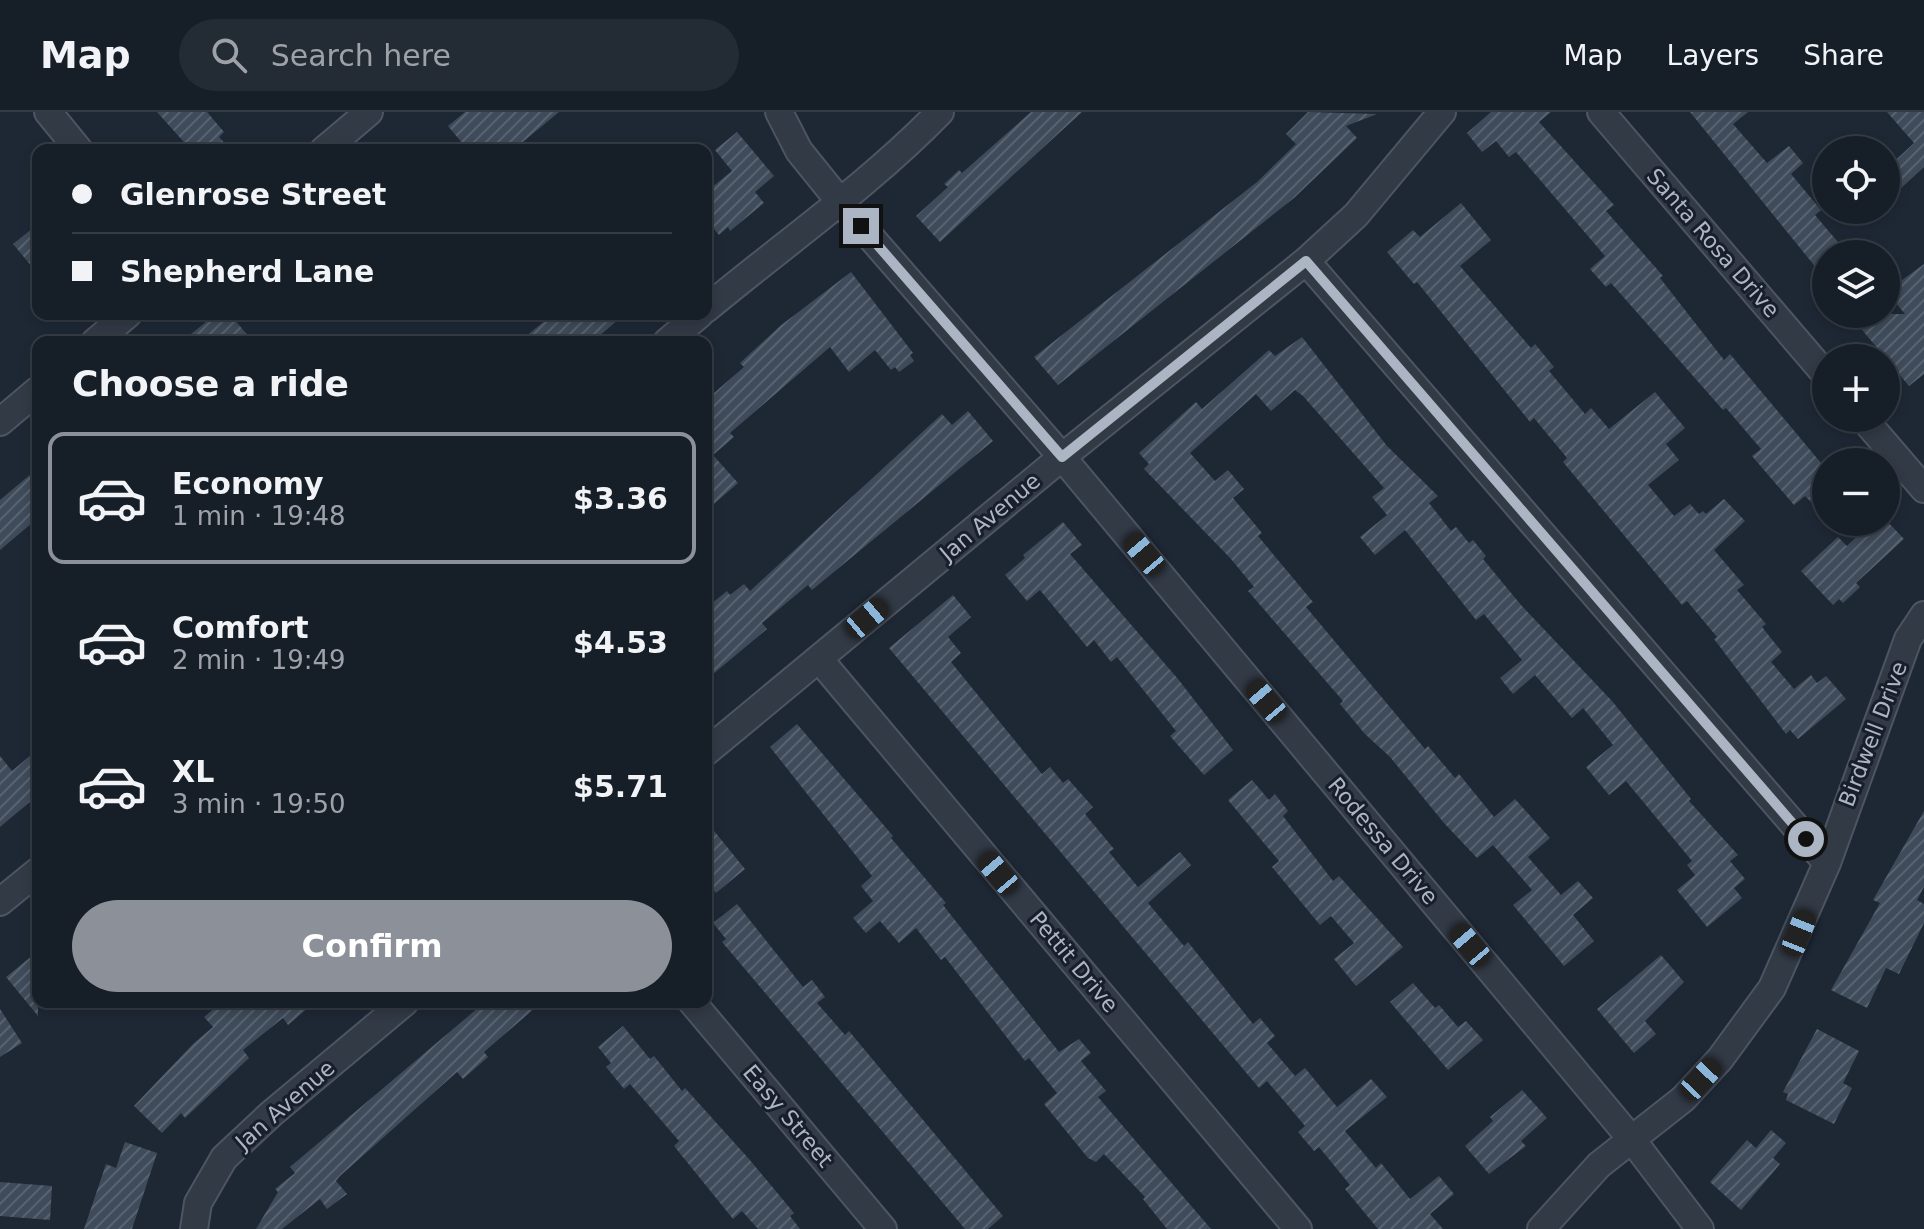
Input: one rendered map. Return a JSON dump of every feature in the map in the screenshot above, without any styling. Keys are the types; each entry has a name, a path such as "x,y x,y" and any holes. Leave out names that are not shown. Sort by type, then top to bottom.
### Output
{"street":[{"path":"48,112 74,144"},
{"path":"331,144 369,112"},
{"name":"Rodessa Drive","path":"779,112 799,151 841,203 1062,457 1633,1141 1700,1229"},
{"path":"712,304 841,203 940,112"},
{"name":"Jan Avenue","path":"712,747 1062,457 1306,261 1356,215 1442,112"},
{"name":"Santa Rosa Drive","path":"1601,112 1812,359"},
{"path":"1306,261 1827,863"},
{"path":"102,336 121,320"},
{"path":"674,336 693,320"},
{"path":"0,422 32,395"},
{"path":"1875,432 1924,489"},
{"name":"Birdwell Drive","path":"1541,1229 1599,1165 1683,1099 1754,1016 1772,988 1799,933 1827,863 1908,639 1924,615"},
{"name":"Pettit Drive","path":"819,659 1298,1229"},
{"path":"0,902 32,876"},
{"name":"Jan Avenue","path":"194,1229 198,1203 224,1158 271,1114 398,1008"},
{"name":"Easy Street","path":"697,1008 883,1229"}],"building":[{"path":"157,112 207,112 224,132 219,137 225,144 186,144"},
{"path":"465,112 559,112 520,144 463,144 448,126"},
{"path":"1031,112 1082,112 940,242 916,216 948,187 944,184 959,170 962,173"},
{"path":"1308,112 1377,114 1346,126 1357,138 1294,198 1058,385 1034,357 1257,182 1296,144 1286,134"},
{"path":"1491,112 1551,112 1539,122 1614,205 1606,211 1663,276 1660,278 1724,360 1730,354 1812,452 1812,501 1805,496 1794,505 1752,456 1761,449 1726,408 1723,410 1611,283 1606,287 1590,269 1605,256 1516,152 1509,157 1496,141 1482,152 1467,133"},
{"path":"1690,112 1748,112 1733,124 1767,163 1789,146 1803,163 1791,174 1812,199 1812,224 1823,224 1836,240 1812,240 1812,263"},
{"path":"1887,112 1924,112 1924,167 1900,189 1900,156 1914,143"},
{"path":"737,132 774,176 755,192 764,203 730,231 728,227 719,235 712,226 712,187 732,171 715,150"},
{"path":"1461,203 1491,240 1460,266 1531,348 1535,344 1554,367 1549,371 1585,414 1591,408 1609,429 1655,392 1685,428 1666,444 1679,460 1648,485 1674,516 1690,504 1699,514 1703,511 1706,514 1724,499 1745,521 1714,550 1744,585 1737,590 1766,624 1762,627 1782,652 1771,662 1794,689 1811,675 1817,683 1826,676 1846,699 1798,739 1790,730 1786,734 1714,639 1717,637 1687,601 1682,605 1563,462 1567,458 1534,418 1530,422 1417,282 1414,284 1387,252 1413,230 1420,237"},
{"path":"32,229 32,267 13,244"},
{"path":"1924,264 1924,374 1909,386 1900,375 1900,344 1874,344 1861,328 1900,328 1900,314 1905,314 1900,308 1900,282"},
{"path":"851,272 913,353 910,355 914,361 899,372 895,367 891,370 875,350 849,372 830,347 730,433 734,437 713,455 738,483 712,506 712,395 744,367 740,363 780,326"},
{"path":"208,320 235,320 248,336 188,336"},
{"path":"546,320 618,320 599,336 526,336"},
{"path":"1302,337 1387,446 1438,496 1429,503 1451,531 1456,527 1469,543 1473,540 1486,556 1483,559 1521,605 1612,701 1691,799 1689,801 1738,855 1730,861 1745,879 1734,888 1742,898 1707,927 1677,890 1695,875 1687,865 1692,861 1626,781 1609,795 1586,767 1613,745 1583,708 1572,718 1535,675 1513,694 1500,678 1522,660 1484,614 1476,620 1405,530 1375,555 1360,537 1387,515 1372,497 1384,488 1303,396 1295,390 1271,411 1256,394 1190,453 1215,481 1228,470 1244,489 1233,498 1262,533 1258,536 1313,602 1306,607 1425,749 1428,746 1455,778 1459,774 1494,817 1515,799 1550,838 1528,857 1561,895 1578,881 1593,898 1573,915 1594,941 1564,966 1513,905 1532,890 1493,845 1477,858 1444,823 1390,757 1365,734 1340,704 1343,701 1248,591 1254,587 1231,559 1144,469 1149,464 1139,453 1196,402 1202,409 1269,350 1275,356"},
{"path":"968,411 993,441 812,590 808,585 762,623 767,629 712,675 712,603 727,591 730,595 744,584 750,591 942,414 952,425"},
{"path":"32,473 32,523 0,550 0,500"},
{"path":"1063,522 1082,545 1070,554 1178,679 1233,750 1204,775 1170,736 1176,731 1117,657 1111,662 1094,640 1087,647 1040,590 1027,601 1005,575 1025,558 1023,555"},
{"path":"1900,535 1904,539 1856,583 1860,587 1843,603 1839,599 1833,605 1801,571 1838,537 1847,546 1858,536"},
{"path":"953,595 971,617 948,637 961,653 951,662 1042,774 1050,767 1063,783 1068,779 1093,807 1085,814 1114,849 1109,852 1138,887 1180,852 1191,865 1148,903 1184,946 1188,942 1253,1024 1260,1018 1275,1036 1267,1043 1295,1076 1305,1068 1337,1107 1371,1079 1387,1097 1345,1131 1376,1168 1381,1163 1410,1199 1439,1176 1454,1194 1430,1214 1443,1229 1378,1229 1345,1189 1350,1185 1319,1147 1314,1151 1298,1132 1305,1126 1267,1081 1259,1088 889,648"},
{"path":"797,724 893,836 891,838 946,903 943,905 1059,1052 1079,1039 1091,1053 1081,1061 1106,1091 1098,1097 1211,1229 1167,1229 1143,1199 1145,1197 1104,1154 1096,1162 1088,1158 1044,1104 1057,1093 1029,1058 1025,1061 945,957 941,960 916,928 899,943 880,921 866,933 853,918 873,901 861,886 872,876 770,747"},
{"path":"32,754 32,800 0,827 0,756 12,771"},
{"path":"1252,780 1269,800 1275,794 1288,811 1283,816 1333,881 1339,876 1403,947 1356,986 1334,959 1354,943 1331,916 1320,925 1272,867 1279,861 1228,800"},
{"path":"1924,811 1924,887 1917,900 1924,904 1924,923 1899,974 1886,968 1867,1008 1831,990 1880,903 1873,900"},
{"path":"712,828 745,869 716,893 712,888"},
{"path":"737,904 803,987 812,980 825,997 817,1003 845,1035 849,1031 1003,1216 988,1229 965,1229 722,942 726,939 713,923"},
{"path":"1661,955 1684,982 1645,1021 1656,1034 1634,1053 1597,1009"},
{"path":"32,956 32,1008 38,1008 38,1016 6,977"},
{"path":"1413,983 1435,1008 1439,1005 1458,1027 1466,1021 1483,1040 1448,1070 1390,1002"},
{"path":"215,1008 308,1008 288,1025 283,1018 243,1050 249,1058 185,1118 181,1113 162,1133 134,1106 213,1027 204,1017"},
{"path":"478,1008 535,1008 484,1052 488,1057 463,1079 457,1072 340,1176 336,1181 347,1194 327,1209 320,1199 282,1229 256,1229 278,1192 275,1189 295,1173 290,1167"},
{"path":"0,1009 22,1043 0,1057"},
{"path":"623,1026 650,1059 654,1056 682,1091 685,1088 749,1159 794,1213 790,1216 800,1229 758,1229 742,1211 733,1219 674,1146 679,1141 630,1084 624,1089 606,1067 611,1063 598,1047"},
{"path":"1817,1029 1859,1051 1843,1083 1852,1088 1834,1124 1786,1100 1788,1094 1783,1092"},
{"path":"1522,1090 1547,1118 1521,1141 1526,1146 1489,1174 1465,1146 1493,1121 1490,1117"},
{"path":"1771,1130 1786,1143 1773,1158 1780,1164 1741,1210 1710,1182 1747,1140 1756,1148"},
{"path":"125,1142 157,1153 132,1229 84,1229 106,1164 116,1168"},
{"path":"0,1182 52,1186 50,1220 0,1216"}],"route":[{"path":"861,226 1062,457 1306,261 1806,839"}]}
